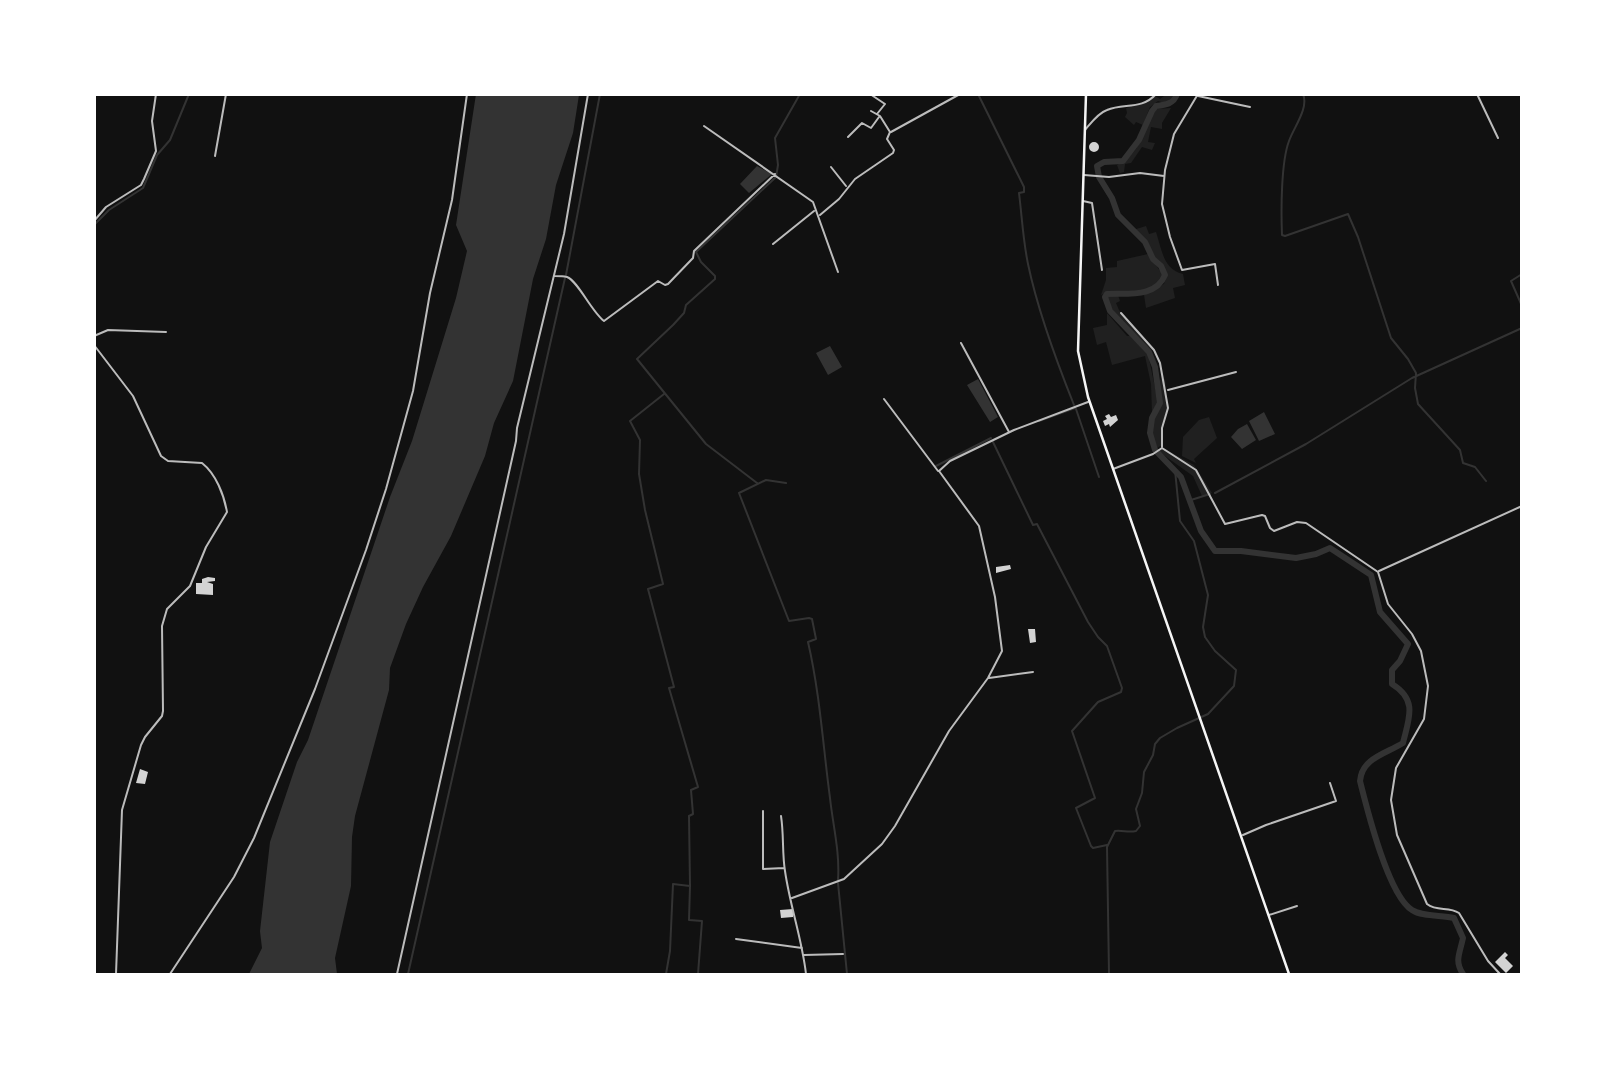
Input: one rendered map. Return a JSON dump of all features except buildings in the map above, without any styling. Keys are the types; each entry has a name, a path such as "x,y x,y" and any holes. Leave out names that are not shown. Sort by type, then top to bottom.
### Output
{"main road":[{"path":"1086,94 1078,351 1089,401 1289,975"}],"street":[{"path":"94,221 107,207 141,185 144,179 156,151 152,121 156,94"},
{"path":"215,156 226,94"},
{"path":"170,975 234,877 254,838 315,689 366,550 413,391 430,293 452,200 467,94"},
{"path":"397,975 517,428 564,234 588,94"},
{"path":"848,138 862,123 871,128 885,104 870,94"},
{"path":"819,215 839,199 855,178 893,153 894,150 887,139 890,132 960,94"},
{"path":"1085,130 1103,111 1146,103 1156,94"},
{"path":"1477,94 1499,138"},
{"path":"1218,285 1215,264 1182,270 1162,204 1164,176 1174,134 1198,95 1250,107"},
{"path":"871,111 890,132"},
{"path":"704,126 813,202 838,272"},
{"path":"831,167 846,187"},
{"path":"1083,175 1109,177 1140,173 1164,176"},
{"path":"553,275 567,277 572,281 590,307 604,321 658,281 668,284 693,258 694,251 776,175"},
{"path":"1082,201 1092,203 1102,271"},
{"path":"774,244 815,211"},
{"path":"1112,469 1160,449 1168,408 1167,390 1157,354 1121,313"},
{"path":"94,336 108,330 166,332"},
{"path":"961,343 1010,432"},
{"path":"94,345 133,396 161,456 168,461 202,463 210,470 227,512 206,547 190,586 167,609 164,616 162,716 141,746 122,810 116,975"},
{"path":"1167,390 1236,372"},
{"path":"792,898 845,879 872,856 895,826 949,731 988,678 1002,651 995,597 979,526 884,399"},
{"path":"939,471 950,461 1010,432 1089,401"},
{"path":"1160,449 1196,470 1225,524 1262,515 1274,531 1297,522 1306,523 1378,572 1388,604 1418,643 1428,686 1422,725 1396,768 1393,779 1391,800 1397,835 1427,904 1432,908 1452,909 1459,913 1500,975"},
{"path":"1378,572 1521,506"},
{"path":"988,678 1033,672"},
{"path":"1242,836 1336,801 1330,783"},
{"path":"763,811 763,869 785,868"},
{"path":"781,816 785,868 803,948 806,975"},
{"path":"1268,915 1297,906"},
{"path":"736,939 803,948"},
{"path":"803,956 844,954"}],"shaded area":[{"path":"476,94 579,95 573,133 556,185 546,239 533,279 513,381 451,536 423,587 390,668 389,690 355,816 351,886 335,958 337,974 249,974 262,948 260,931 270,842 412,441 456,298 467,251 456,225"},
{"path":"1167,94 1175,95 1167,104 1158,101 1150,107 1143,125 1136,122 1134,125 1125,117 1126,108 1147,103 1155,96 1160,99"},
{"path":"1171,108 1162,123 1162,129 1151,127 1148,142 1155,143 1152,150 1142,147 1131,163 1125,164 1124,172 1120,173 1117,165 1125,161 1136,148 1155,109"},
{"path":"757,166 772,174 749,193 740,184"},
{"path":"1146,226 1149,234 1156,232 1164,258 1171,268 1183,274 1185,285 1173,288 1175,298 1146,308 1144,295 1164,284 1167,275 1147,241 1133,230"},
{"path":"1148,254 1163,275 1158,282 1144,290 1101,295 1106,280 1106,268 1117,267 1117,261"},
{"path":"1118,295 1120,301 1116,303 1119,310 1157,353 1142,343 1115,313 1107,297"},
{"path":"1107,313 1127,336 1148,354 1158,402 1152,413 1151,384 1145,356 1112,365 1106,342 1097,345 1093,328 1107,325"},
{"path":"830,346 842,367 828,375 816,353"},
{"path":"978,379 998,417 990,422 967,385"},
{"path":"1165,379 1168,407 1161,427 1162,445 1157,448 1152,433 1161,402 1158,380"},
{"path":"1264,412 1275,434 1259,441 1249,421"},
{"path":"1209,417 1217,438 1194,459 1196,463 1182,456 1183,437 1199,420"},
{"path":"1247,424 1256,440 1242,449 1231,437"},
{"path":"1163,448 1194,465 1212,493 1202,496 1193,476 1158,451"}],"waterway":[{"path":"94,225 109,210 143,188 157,155 170,140 189,94"},
{"path":"566,275 600,94"},
{"path":"757,483 706,444 637,359 684,313 686,305 715,279 696,252 776,177 778,165 775,138 800,94"},
{"path":"978,94 1024,187 1024,192 1019,193 1032,282 1048,336 1074,405"},
{"path":"1177,94 1171,102 1156,106 1139,140 1123,161 1104,162 1097,166 1099,177 1112,198 1118,215 1145,242 1165,275 1155,288 1148,291 1107,294 1105,297 1110,311 1149,352 1155,367 1160,403 1152,418 1150,433 1155,450 1181,477 1201,531 1215,551 1241,551 1296,558 1330,548 1371,575 1380,612 1408,644 1392,670 1392,684 1406,696 1410,710 1403,743 1370,762 1360,781 1380,850 1395,887 1412,910 1427,915 1454,918 1463,938 1458,961 1463,974"},
{"path":"1303,94 1303,111 1289,141 1284,161 1282,235 1348,214 1391,338 1416,373 1418,404 1460,450 1463,463 1475,467 1486,481"},
{"path":"1522,274 1511,281 1522,306"},
{"path":"408,974 565,278"},
{"path":"1215,493 1306,444 1412,378 1522,328"},
{"path":"664,394 630,421 640,440 639,474 663,584 648,589 674,687 669,688 698,787 691,790 693,814 689,816 690,886 673,884 670,951 666,974"},
{"path":"1039,421 1075,408"},
{"path":"1076,409 1099,477"},
{"path":"936,466 991,438"},
{"path":"993,442 1033,525 1037,524 1088,622 1107,646 1122,688 1121,692 1098,702 1072,731 1095,798 1076,808 1091,846 1093,848 1107,845"},
{"path":"1109,974 1107,847 1115,831 1136,831 1140,826 1136,809 1142,793 1144,772 1153,755 1155,744 1177,728 1208,714 1234,686 1236,670 1215,651 1205,637 1203,627 1208,595 1194,541 1180,521 1175,470"},
{"path":"786,483 766,480 739,493 789,621 812,619 816,639 808,642 821,720 837,849 838,880"},
{"path":"1191,500 1210,494"},
{"path":"838,883 847,974"},
{"path":"690,886 689,920 702,921 698,974"}]}
